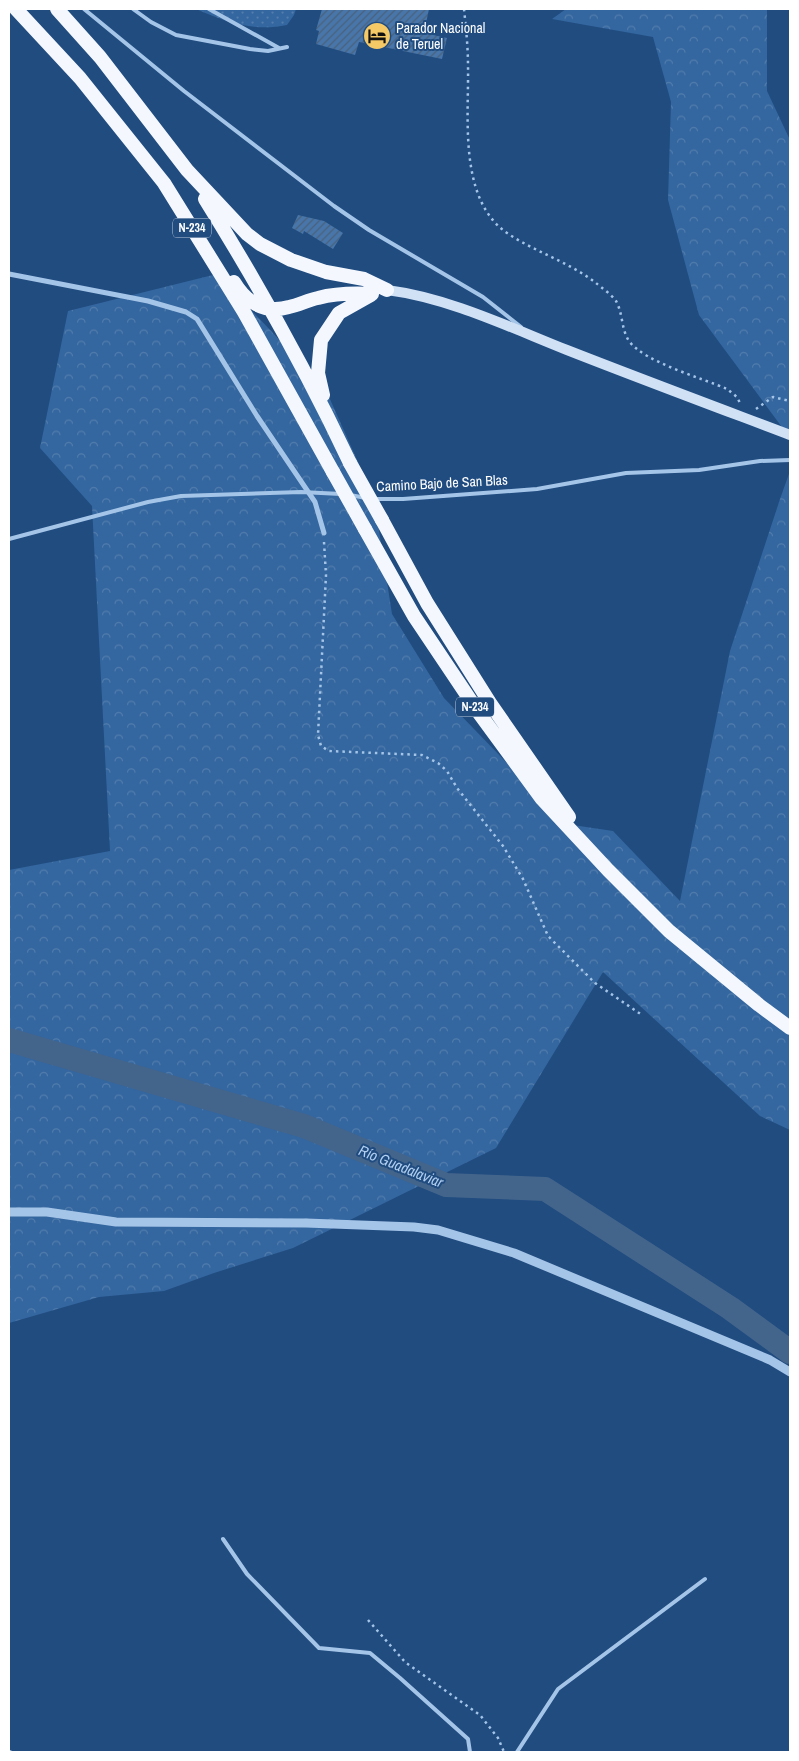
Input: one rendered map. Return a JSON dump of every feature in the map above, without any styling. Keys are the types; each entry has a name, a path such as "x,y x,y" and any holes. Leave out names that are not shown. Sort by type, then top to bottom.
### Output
{"highway":[{"name":"N-234","path":"16,9 80,78 164,183 244,312 414,616 479,713 542,799 608,870 670,931 759,1005 790,1028"},
{"name":"N-234","path":"57,9 100,57 187,170 270,308 327,413 350,463 427,603 490,703 608,870"},
{"path":"80,78 170,181 203,229 237,286 250,302 270,308 286,308 319,298 347,293 372,294"},
{"path":"187,170 231,218 260,244 308,267 364,279 387,290"},
{"path":"327,413 318,373 321,340 339,313 372,294 387,290"}],"main road":[{"path":"387,290 440,302 790,435"}],"street":[{"path":"9,274 148,301 186,312 197,319 257,416 315,502 324,533"},
{"path":"9,1212 47,1212 116,1222 306,1223 414,1227 438,1230 514,1253 770,1360 790,1372"}],"lane":[{"path":"84,9 184,91 334,206 369,230 483,297 533,336"},
{"path":"133,9 151,22 176,35 219,45 268,51 287,46"},
{"path":"209,9 279,48"},
{"name":"Camino Bajo de San Blas","path":"9,539 148,502 181,496 308,492 333,493 372,499 403,499 537,489 626,473 699,470 760,461 790,460"},
{"path":"9,532 15,538"},
{"path":"223,1539 247,1574 319,1648 370,1653 468,1739 470,1752"},
{"path":"517,1752 558,1689 705,1579"}],"path":[{"path":"464,9 467,43 469,147 474,182 479,197 490,217 507,233 580,272 596,283 616,301 626,335 630,342 640,351 656,360 727,389 737,396 743,417 773,398 790,401"},
{"path":"324,533 326,575 318,735 321,746 329,751 422,755 438,763 447,771 503,846 522,879 548,936 595,982 642,1015"},
{"path":"368,1620 406,1662 480,1715 498,1738 504,1752"}],"green space":[{"path":"196,9 296,9 287,25 263,27 229,22"},
{"path":"566,9 767,9 767,91 790,140 790,438 699,315 668,200 671,102 653,37 552,19"},
{"path":"217,274 325,388 374,498 392,614 444,698 566,824 613,831 680,901 730,651 790,471 790,1130 760,1116 603,972 496,1148 293,1248 164,1291 99,1297 9,1323 9,870 110,851 92,506 40,448 68,311"}],"building":[{"name":"Parador Nacional de Teruel","path":"322,9 429,9 424,33 447,38 442,59 359,42 355,55 316,44 319,31 316,30"},
{"path":"298,215 324,221 343,233 333,249 304,231 303,234 292,228"}],"waterway":[{"name":"Río Guadalaviar","path":"9,1040 304,1126 446,1185 545,1189 730,1308 790,1352"}],"place":[{"name":"Parador Nacional de Teruel","path":"377,36"}]}
